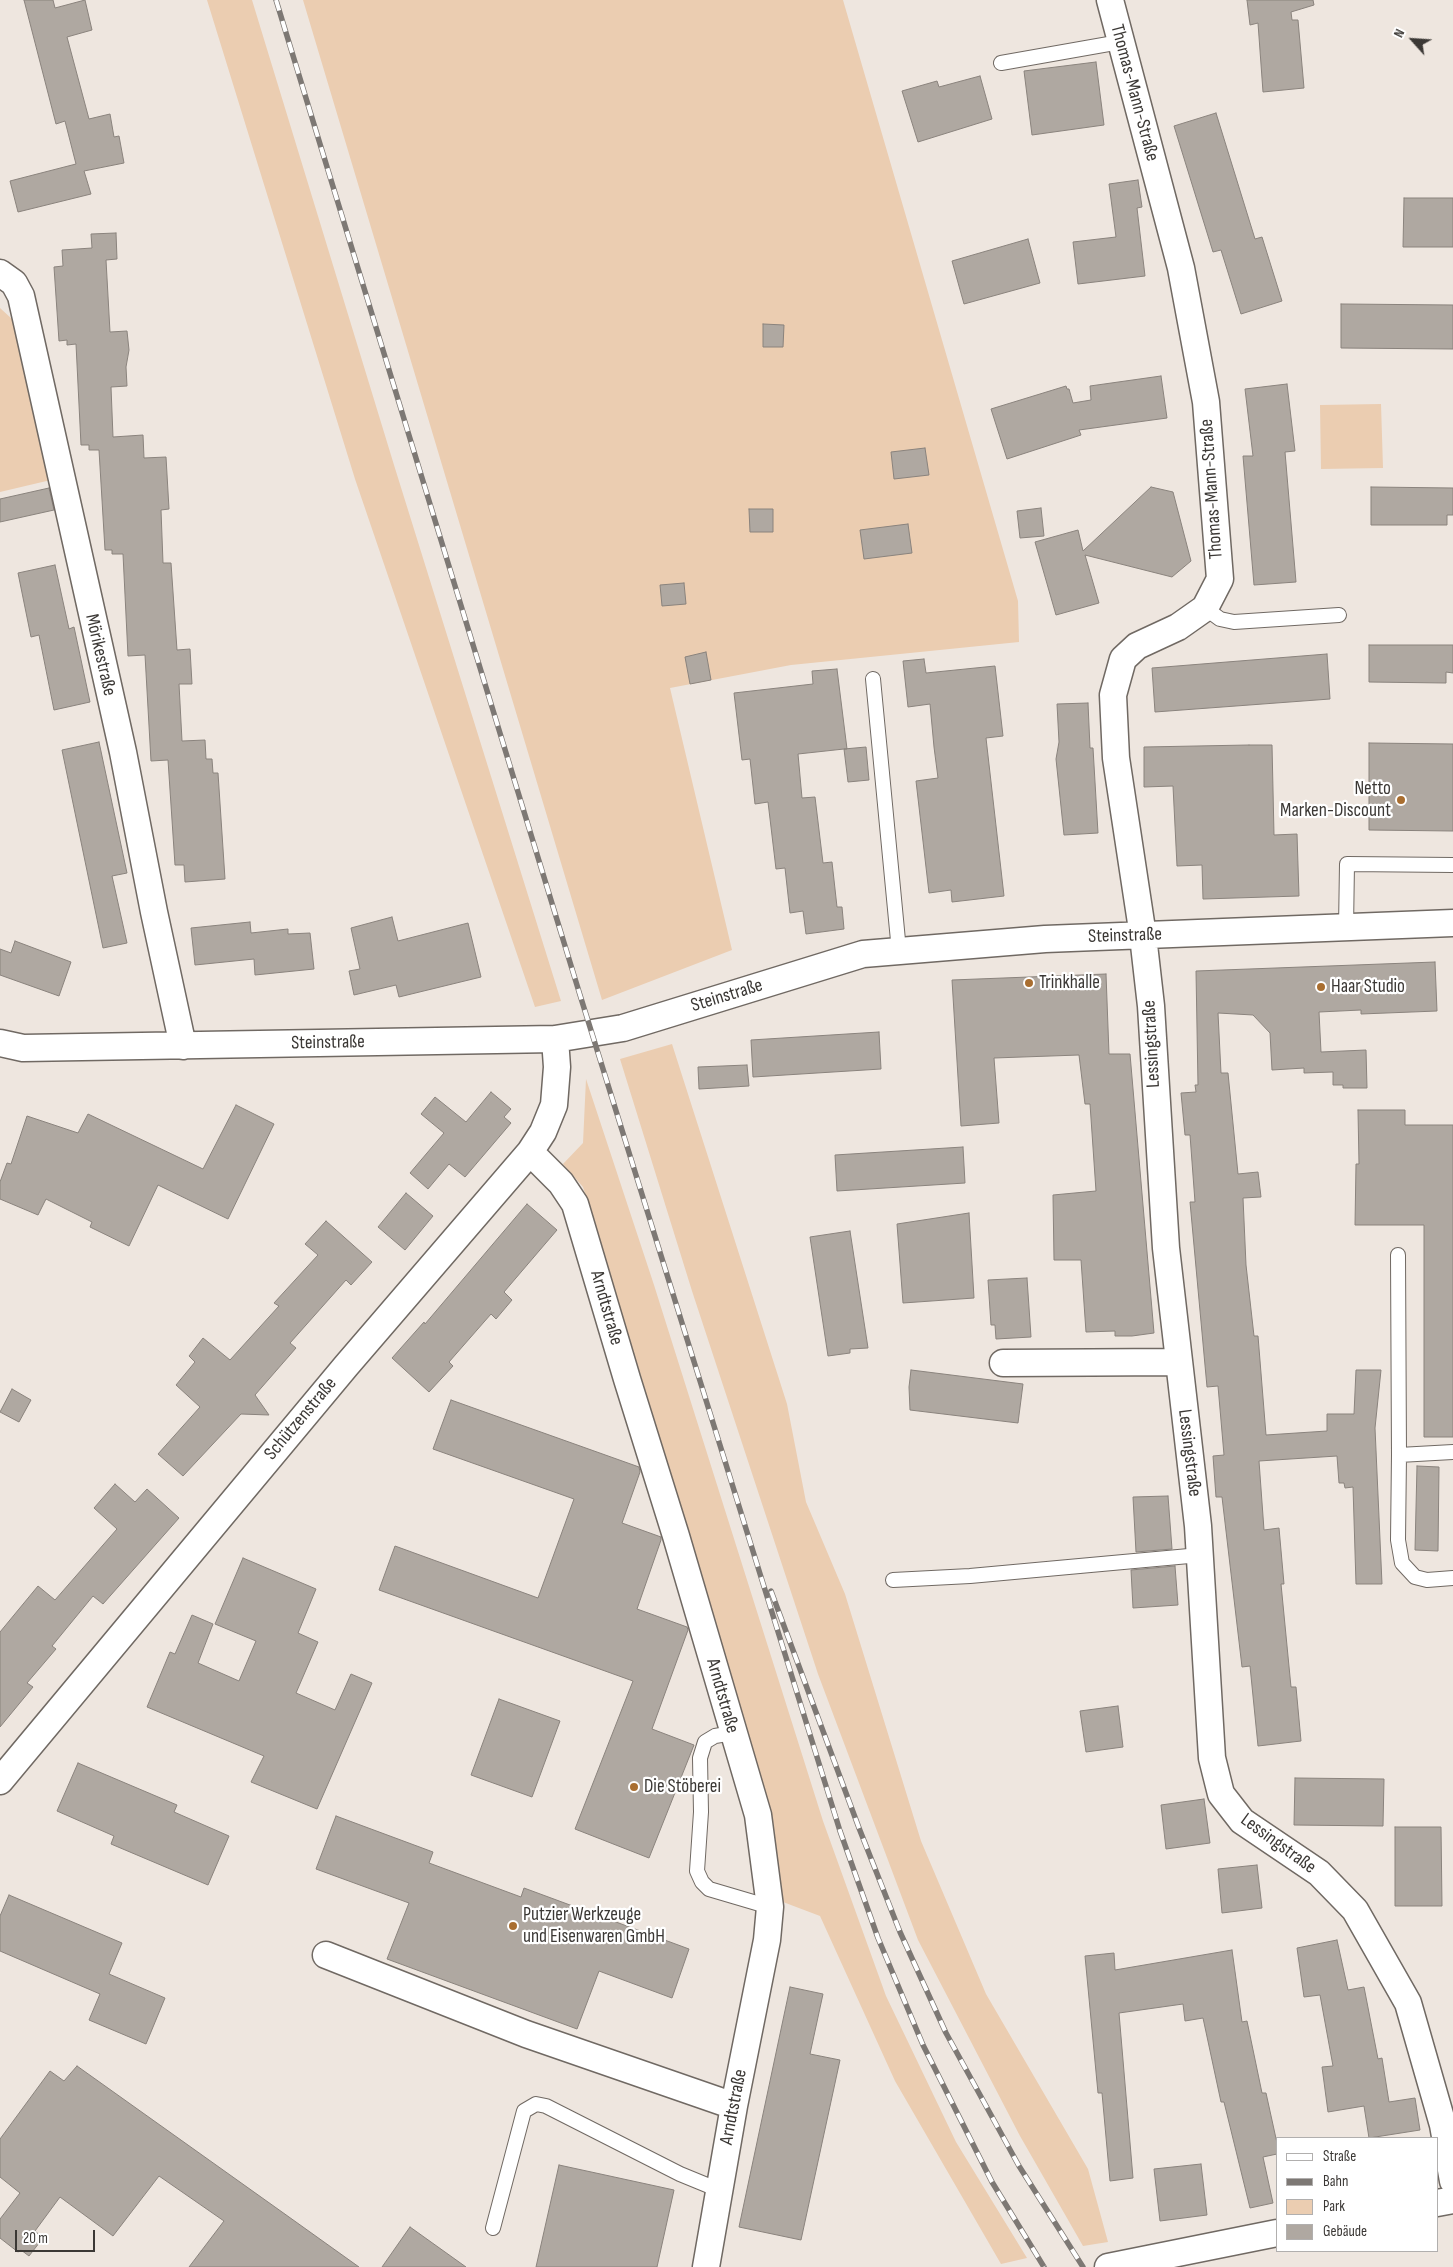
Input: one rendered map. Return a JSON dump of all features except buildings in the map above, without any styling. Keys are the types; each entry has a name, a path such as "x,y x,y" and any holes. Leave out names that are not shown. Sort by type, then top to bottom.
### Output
{"street":[{"name":"Thomas-Mann-Straße","path":"1110,0 1181,268 1206,402 1220,579 1205,608 1178,627 1137,646 1123,659 1113,694 1116,758 1143,936"},
{"name":"Mörikestraße","path":"0,273 14,283 20,296 123,752 154,912 183,1046"},
{"name":"Steinstraße","path":"0,1043 23,1048 556,1039 623,1028 863,954 1045,939 1453,923"},
{"name":"Lessingstraße","path":"1143,936 1151,1006 1166,1248 1200,1555 1212,1758 1220,1794 1242,1821 1318,1873 1355,1910 1408,2003 1443,2125 1453,2181"},
{"name":"Schützenstraße","path":"0,1781 339,1374 530,1152 544,1132 554,1105 556,1039"},
{"name":"Arndtstraße","path":"530,1152 561,1183 575,1204 758,1815 770,1907 767,1940 734,2106 706,2267"},
{"path":"1003,1363 1178,1362"},
{"path":"326,1955 526,2034 734,2106"},
{"path":"1438,2204 1453,2200"},
{"path":"1108,2267 1276,2233"}],"lane":[{"path":"1001,63 1120,42"},
{"path":"1205,608 1220,618 1234,622 1339,615"},
{"path":"873,679 899,951"},
{"path":"1346,928 1347,864 1453,865"},
{"path":"1398,1255 1398,1540 1402,1563 1415,1577 1427,1580 1453,1578"},
{"path":"1399,1455 1453,1452"},
{"path":"893,1580 970,1576 1200,1555"},
{"path":"733,1733 715,1736 705,1742 700,1758 701,1812 697,1871 702,1882 709,1889 770,1907"},
{"path":"494,2228 524,2111 536,2104 546,2106 680,2174 719,2190"}],"green space":[{"path":"207,0 252,0 561,1001 535,1007 355,479"},
{"path":"303,0 843,0 1018,601 1019,642 791,665 670,688 732,950 602,1000"},
{"path":"0,308 12,319 28,352 55,479 0,492"},
{"path":"1381,404 1383,468 1321,469 1320,405"},
{"path":"672,1044 787,1404 806,1502 845,1594 921,1841 986,1994 1088,2169 1108,2242 1083,2246 1020,2136 918,1940 818,1674 692,1291 620,1059"},
{"path":"586,1079 654,1285 823,1821 886,1996 956,2142 1027,2258 1001,2264 895,2081 820,1916 783,1902 773,1822 698,1563 583,1187 563,1164 583,1143"}],"railway":[{"path":"276,0 580,995 840,1831 878,1938 923,2045 992,2182 1044,2267"},
{"path":"771,1591 859,1828 900,1932 946,2033 1019,2166 1083,2267"}],"place":[{"name":"Netto Marken-Discount","path":"1401,800"},
{"name":"Trinkhalle","path":"1029,983"},
{"name":"Haar Studio","path":"1321,987"},
{"name":"Die Stöberei","path":"634,1787"},
{"name":"Putzier Werkzeuge und Eisenwaren GmbH","path":"513,1926"}]}
